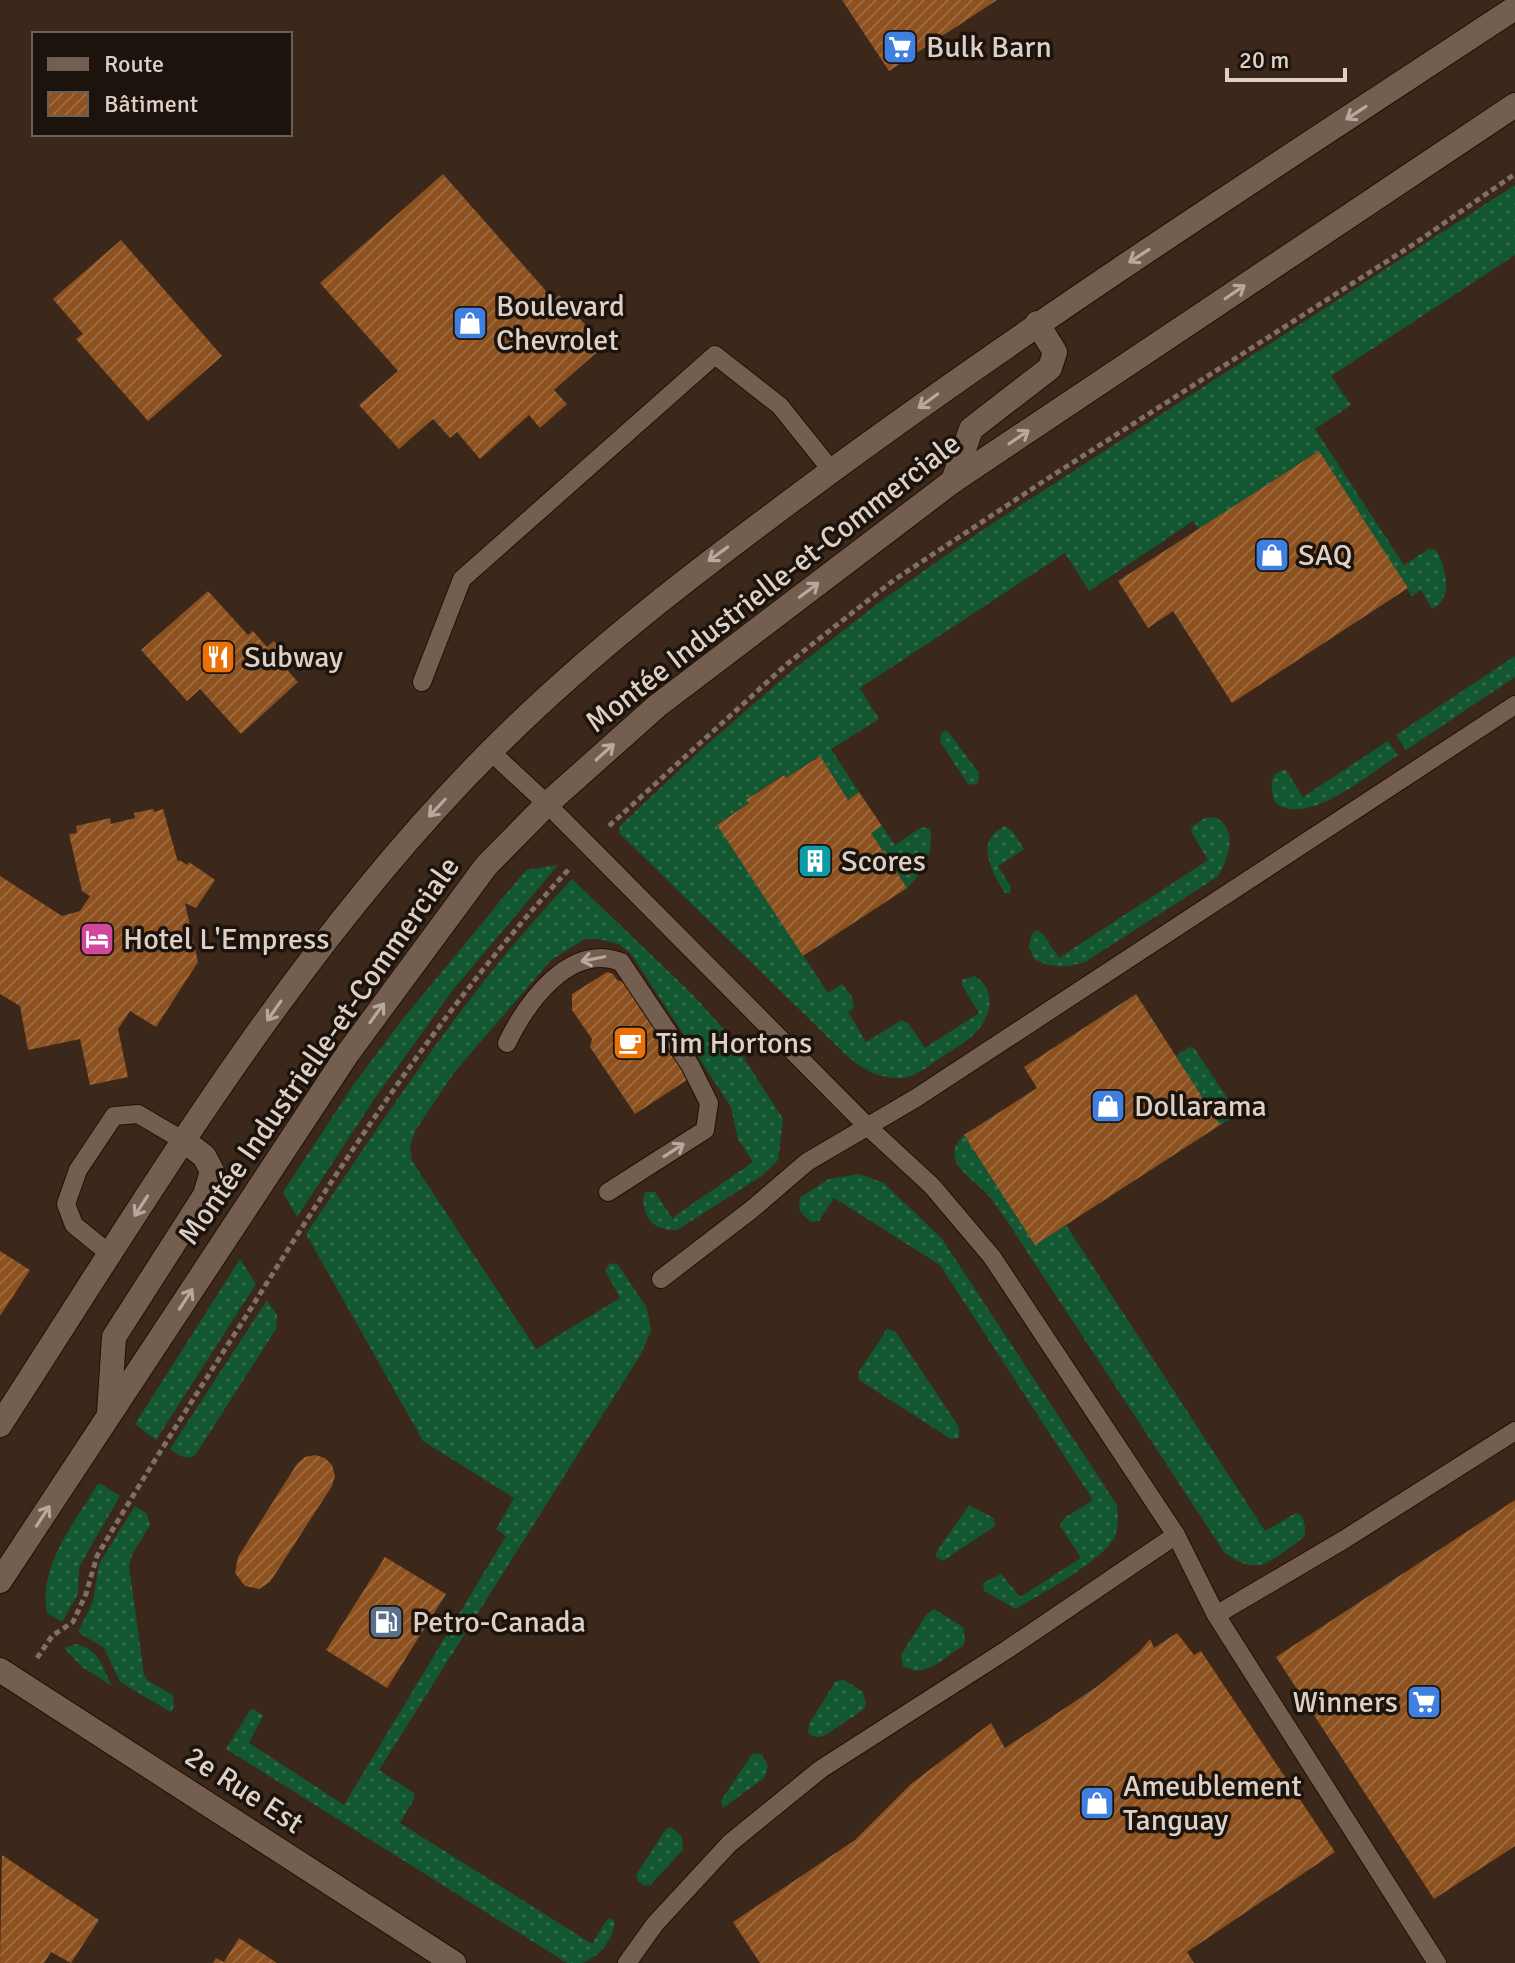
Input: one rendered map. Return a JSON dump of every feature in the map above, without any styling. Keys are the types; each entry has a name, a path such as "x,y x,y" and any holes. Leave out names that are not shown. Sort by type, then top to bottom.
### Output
{"main road":[{"name":"Montée Industrielle-et-Commerciale","path":"0,1425 184,1141 307,963 413,835 490,751 564,683 701,567 832,471 1037,323 1515,8"},
{"name":"Montée Industrielle-et-Commerciale","path":"0,1581 348,1053 486,866 547,804 657,706 953,481 1515,105"},
{"path":"953,481 971,429 1050,368 1055,352 1037,323"},
{"path":"109,1416 114,1337 205,1195 212,1171 204,1156 184,1141"},
{"name":"2e Rue Est","path":"10,1677 454,1963"}],"lane":[{"path":"422,682 462,579 715,355 780,406 832,471"},
{"path":"661,1279 751,1210 807,1162 916,1098 1515,705"},
{"path":"490,751 547,804 866,1125 932,1186 992,1257 1176,1535 1216,1615 1437,1963"},
{"path":"507,1043 523,1011 550,982 577,962 607,957 621,962 690,1065 709,1103 705,1130 608,1192"},
{"path":"110,1254 74,1225 66,1204 78,1170 114,1116 138,1114 184,1141"},
{"path":"1216,1615 1345,1539 1515,1431"},
{"path":"627,1963 655,1924 730,1843 821,1769 1008,1649 1176,1535"}],"path":[{"path":"10,1677 52,1636 73,1622 86,1594 97,1556 120,1516 385,1100 442,1021 616,819 787,664 894,580 1414,244 1515,174"}],"green space":[{"path":"1515,185 1515,255 1331,376 1351,405 1315,429 1404,565 1429,549 1436,550 1446,582 1446,590 1439,604 1432,609 1421,590 1412,596 1319,451 1199,529 1193,521 1089,591 1065,553 860,688 879,719 831,749 859,792 848,800 819,756 747,799 749,803 717,824 828,993 842,984 852,997 854,1008 848,1012 866,1042 902,1020 909,1024 925,1048 979,1013 962,985 962,980 974,976 986,988 990,1003 981,1026 963,1043 922,1071 907,1077 886,1077 865,1069 846,1055 619,833 620,826 703,748 794,669 885,598 978,533"},
{"path":"1515,656 1515,677 1406,750 1396,735"},
{"path":"947,730 979,773 978,783 967,783 940,741 942,732"},
{"path":"1388,741 1398,755 1338,796 1302,809 1287,808 1274,801 1272,781 1280,771 1286,770 1303,797"},
{"path":"1214,817 1227,828 1229,836 1228,853 1217,877 1085,962 1059,966 1034,959 1029,947 1031,935 1036,930 1043,934 1059,958 1208,860 1191,827 1205,818"},
{"path":"882,826 895,845 922,827 930,829 926,862 907,888 871,833"},
{"path":"1005,826 1024,849 998,866 1011,887 1010,894 1005,893 1000,885 988,857 990,840 995,832"},
{"path":"558,865 452,991 375,1098 297,1217 283,1192 354,1084 402,1020 526,870"},
{"path":"572,879 693,995 729,1035 783,1119 778,1160 763,1175 677,1230 656,1226 646,1212 643,1197 646,1192 655,1192 672,1218 753,1162 738,1139 731,1107 631,954 619,944 585,939 551,960 453,1074 415,1131 410,1146 412,1161 536,1349 620,1298 605,1270 610,1263 618,1265 647,1308 651,1330 641,1354 379,1770 414,1793 414,1799 400,1823 592,1944 606,1921 610,1918 614,1921 612,1934 605,1946 582,1963 567,1963 226,1749 250,1710 254,1709 263,1716 249,1743 344,1805 506,1536 496,1529 514,1498 423,1441 306,1234 465,1006"},
{"path":"1189,1047 1194,1048 1235,1110 1234,1117 1220,1125 1176,1056"},
{"path":"964,1135 1035,1244 1066,1225 1265,1531 1296,1513 1301,1515 1303,1521 1304,1537 1275,1558 1257,1565 1236,1560 1224,1552 1005,1218 989,1196 960,1168 954,1153"},
{"path":"859,1174 884,1183 942,1239 1117,1505 1117,1528 1109,1545 1071,1576 1016,1609 984,1591 983,1583 1001,1574 1020,1597 1081,1558 1060,1526 1064,1518 1093,1500 940,1265 834,1198 819,1221 811,1222 802,1214 799,1208 801,1197 829,1179"},
{"path":"240,1259 256,1284 156,1440 135,1424"},
{"path":"267,1300 277,1315 276,1329 196,1454 186,1458 170,1449"},
{"path":"887,1329 895,1331 959,1427 959,1438 951,1439 859,1380 858,1373"},
{"path":"101,1484 120,1496 79,1567 78,1594 62,1622 47,1613 48,1579 60,1546 97,1485"},
{"path":"969,1505 994,1518 995,1526 943,1561 936,1557 936,1553"},
{"path":"135,1506 147,1514 150,1525 129,1566 144,1675 148,1681 173,1695 171,1712 120,1682 104,1648 78,1632 93,1601 99,1564"},
{"path":"934,1609 963,1627 963,1646 927,1669 911,1670 903,1666 901,1655 927,1614"},
{"path":"76,1644 95,1654 112,1686 82,1667 64,1648"},
{"path":"844,1680 863,1692 864,1709 826,1735 810,1735 809,1724 836,1681"},
{"path":"752,1754 762,1755 768,1766 764,1778 723,1808 721,1801"},
{"path":"671,1827 682,1836 683,1850 650,1885 645,1886 636,1875 666,1829"}],"building":[{"name":"Bulk Barn","path":"842,0 997,0 889,71"},
{"name":"Boulevard Chevrolet","path":"443,174 554,300 559,295 604,346 554,390 567,404 540,428 529,415 480,459 457,432 450,438 433,419 399,449 359,405 398,371 320,283"},
{"path":"121,240 222,356 148,421 76,339 83,334 53,299"},
{"name":"SAQ","path":"1319,451 1408,588 1232,703 1173,611 1148,628 1118,581"},
{"name":"Subway","path":"208,591 248,635 253,631 267,647 274,641 294,664 288,671 298,682 241,734 200,689 187,701 141,650"},
{"name":"Scores","path":"820,756 848,800 859,792 882,826 871,833 907,888 803,956 717,825 749,803 746,800"},
{"name":"Hotel L'Empress","path":"153,809 154,812 163,809 178,862 188,865 189,862 215,880 196,908 185,903 198,962 156,1027 130,1011 118,1029 128,1077 90,1085 80,1039 28,1050 20,1006 0,994 0,876 62,916 80,911 90,896 82,891 69,834 77,833 76,826 110,818 111,824 135,818 134,813"},
{"name":"Tim Hortons","path":"607,972 617,980 630,984 690,1078 635,1114 590,1047 592,1039 572,1010 572,994"},
{"name":"Dollarama","path":"1136,994 1220,1125 1035,1245 964,1135 1037,1088 1024,1067"},
{"path":"0,1251 30,1270 0,1316"},
{"path":"315,1455 325,1458 332,1465 335,1476 332,1486 270,1582 259,1589 245,1586 235,1573 238,1557 297,1464 305,1457"},
{"path":"1515,1500 1515,1846 1434,1899 1276,1657"},
{"name":"Petro-Canada","path":"385,1557 446,1594 387,1688 326,1650"},
{"name":"Ameublement Tanguay","path":"1177,1633 1194,1655 1201,1651 1335,1852 1187,1952 1194,1963 760,1963 733,1922 855,1840 911,1784 991,1723 1005,1748 1098,1686 1150,1639 1154,1648"},
{"path":"2,1855 99,1920 71,1963 51,1952 44,1963 0,1963"},
{"path":"239,1938 277,1963 213,1963 216,1958 224,1962"}],"place":[{"name":"Bulk Barn","path":"900,47"},
{"name":"Boulevard Chevrolet","path":"470,323"},
{"name":"SAQ","path":"1272,555"},
{"name":"Subway","path":"218,657"},
{"name":"Scores","path":"815,861"},
{"name":"Hotel L'Empress","path":"97,939"},
{"name":"Tim Hortons","path":"630,1043"},
{"name":"Dollarama","path":"1108,1106"},
{"name":"Petro-Canada","path":"386,1622"},
{"name":"Winners","path":"1424,1702"},
{"name":"Ameublement Tanguay","path":"1097,1803"}]}
